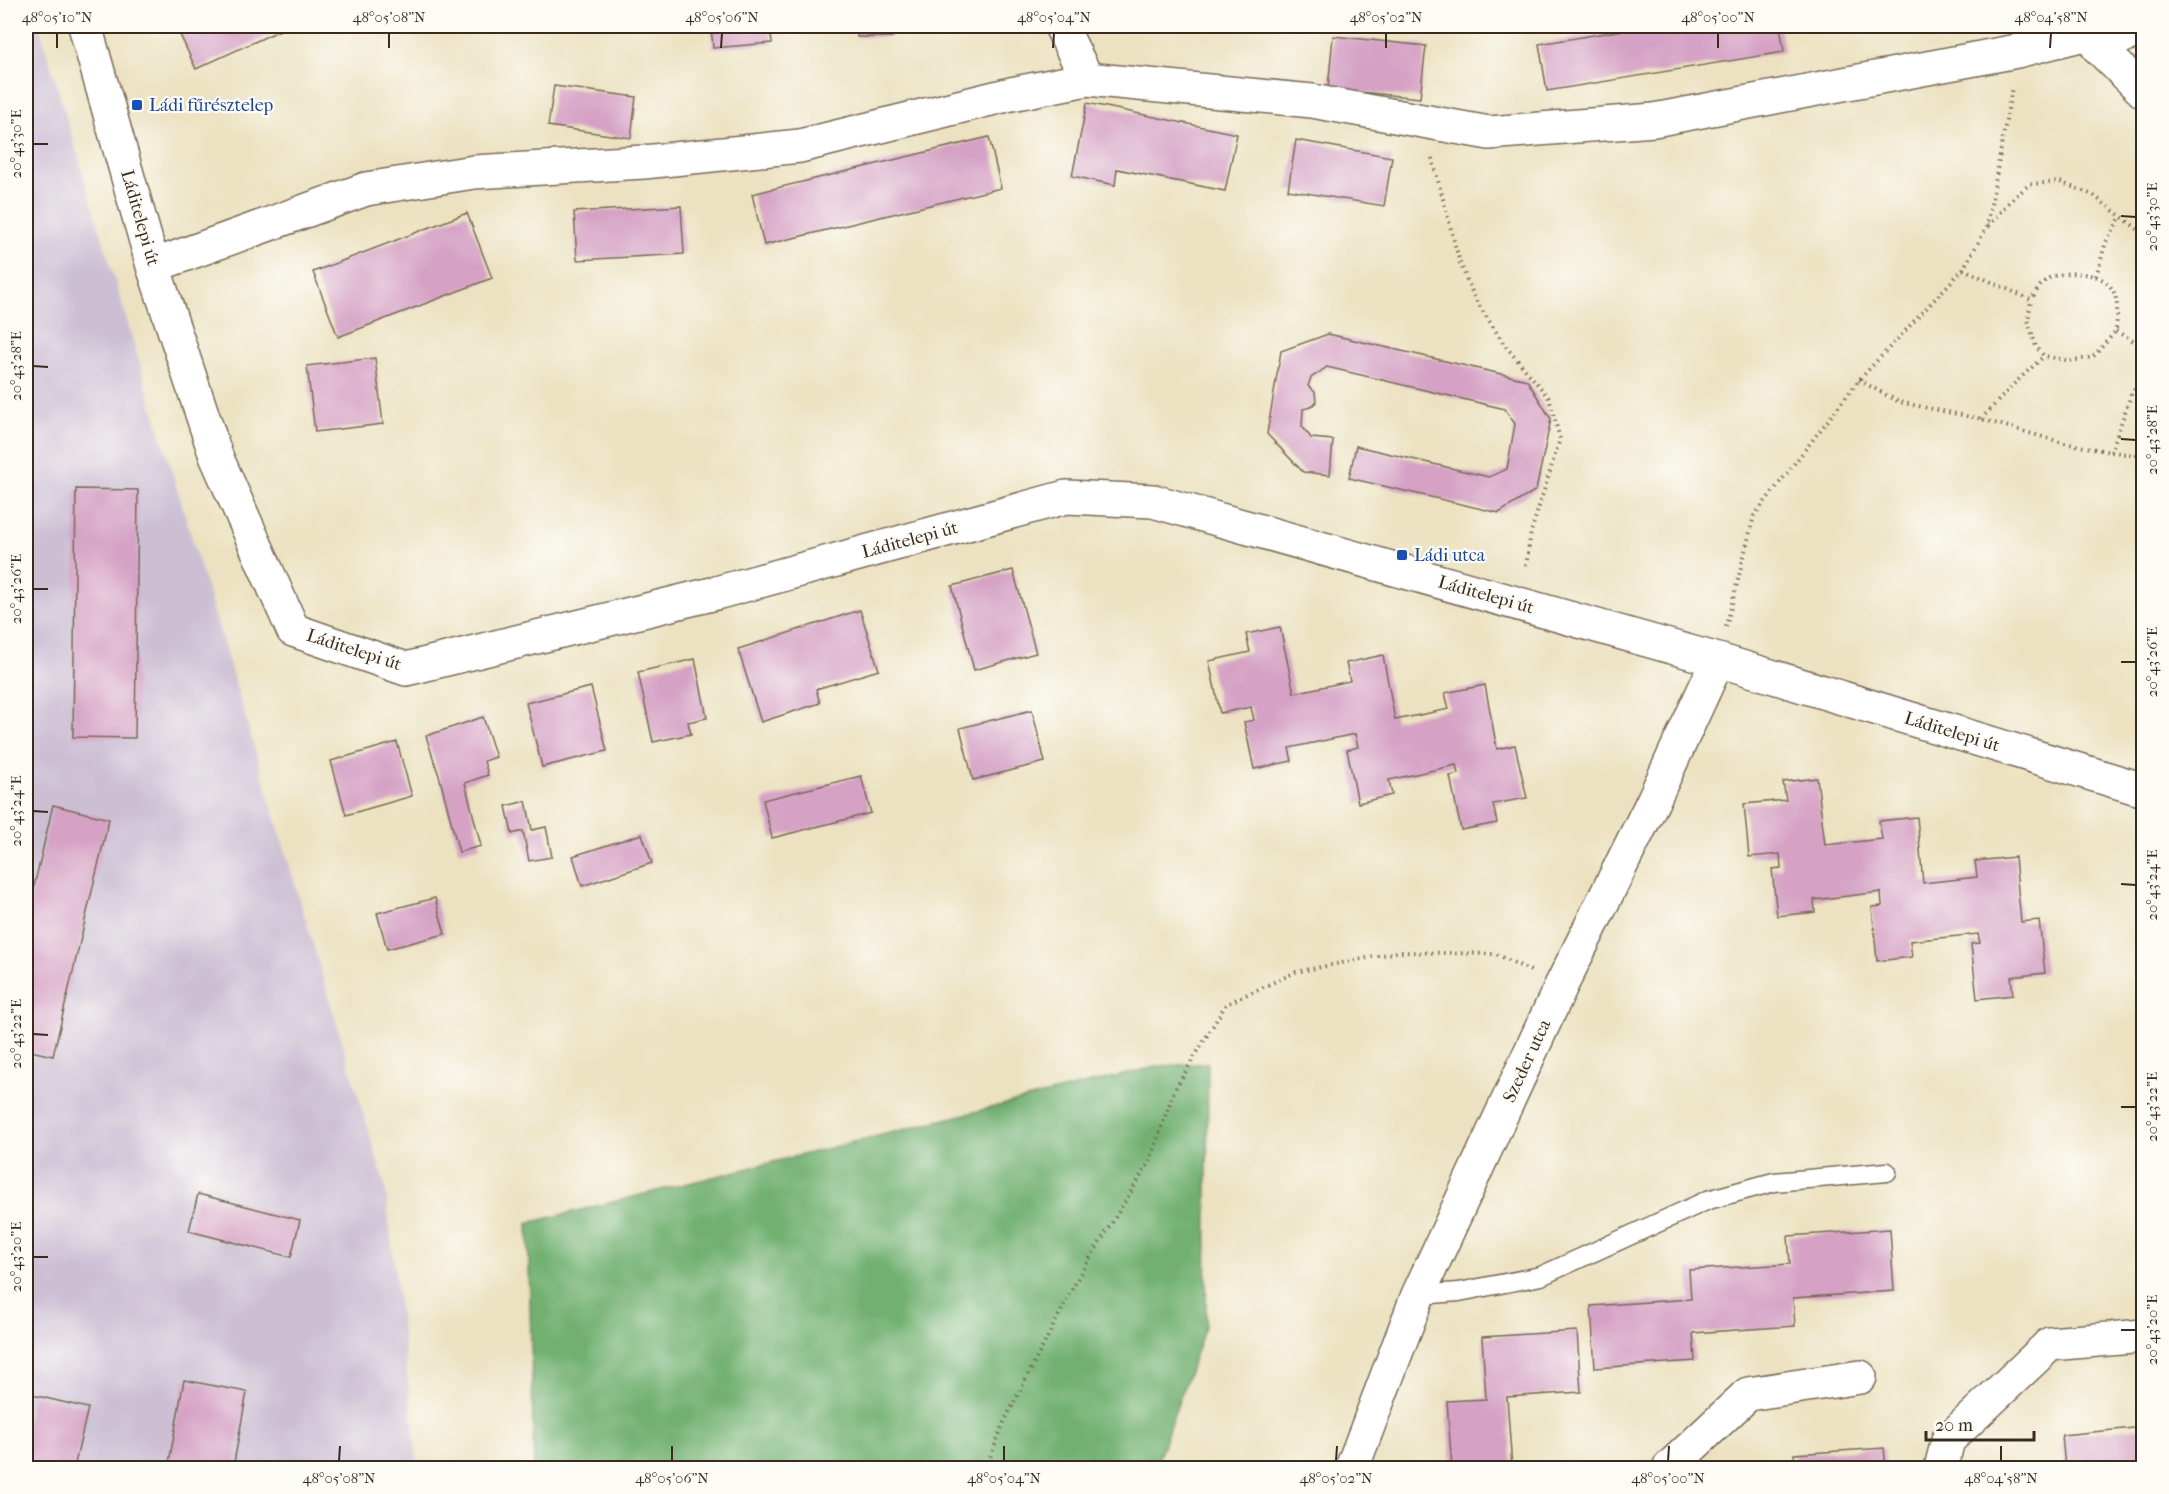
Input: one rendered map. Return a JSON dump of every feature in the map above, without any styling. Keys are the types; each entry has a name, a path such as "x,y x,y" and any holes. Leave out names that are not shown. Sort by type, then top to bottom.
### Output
{"street":[{"name":"Láditelepi út","path":"85,26 153,266 216,456 293,630 406,669 716,592 1066,497 1153,501 1718,660 2144,790"},
{"path":"1061,26 1087,79"},
{"path":"153,266 366,189 474,172 644,162 800,146 1011,94 1087,79 1312,101 1489,134 1654,120 2144,27"},
{"path":"2097,35 2144,92"},
{"name":"Szeder utca","path":"1352,1468 1418,1295 1561,986 1648,812 1718,660"},
{"path":"1941,1468 1948,1440 2050,1344 2144,1336"},
{"path":"1669,1468 1748,1394 1860,1377"}],"lane":[{"path":"1418,1295 1459,1292 1541,1276 1708,1200 1774,1182 1887,1172"}],"path":[{"path":"1987,227 2018,51"},
{"path":"1422,122 1460,263 1475,299 1504,344 1549,398 1560,439 1531,532 1526,567"},
{"path":"1718,660 1754,516 1859,380 1963,269 1987,227 2010,201 2030,184 2060,182 2092,195 2144,234"},
{"path":"2096,276 2106,242 2120,218"},
{"path":"1963,269 2031,300"},
{"path":"2070,273 2096,276 2110,285 2117,304 2116,331 2093,357 2071,361 2044,356 2036,346 2028,320 2031,300 2045,280 2070,273"},
{"path":"2116,331 2144,347"},
{"path":"1981,419 2044,356"},
{"path":"2111,452 2132,392 2144,372"},
{"path":"1859,380 1899,402 1981,419 2064,443 2144,456"},
{"path":"986,1468 1004,1422 1079,1276 1150,1161 1174,1091 1226,1004 1296,972 1397,952 1496,954 1561,986"}],"shaded area":[{"path":"40,29 385,1186 418,1468 26,1468 26,31"}],"green space":[{"path":"1208,1063 1206,1324 1155,1468 534,1468 528,1223 1159,1066"}],"building":[{"path":"176,26 289,26 196,69"},
{"path":"711,26 770,26 772,43 713,48"},
{"path":"857,26 893,26 892,37 857,37"},
{"path":"1648,26 1780,26 1784,52 1547,91 1539,44"},
{"path":"1333,36 1426,46 1420,98 1328,89"},
{"path":"554,86 636,97 631,138 548,126"},
{"path":"1087,103 1237,134 1225,191 1117,169 1115,185 1072,176"},
{"path":"989,137 1001,188 764,245 752,194"},
{"path":"1296,140 1392,157 1384,206 1288,190"},
{"path":"681,206 684,254 577,260 574,212"},
{"path":"467,213 492,278 338,337 313,272"},
{"path":"1328,334 1527,380 1551,419 1536,490 1499,513 1349,478 1356,446 1489,477 1507,469 1515,424 1505,409 1327,367 1311,378 1308,386 1315,392 1316,402 1311,407 1303,409 1302,426 1311,438 1333,440 1330,475 1303,472 1267,434 1281,351"},
{"path":"375,358 383,424 315,432 307,366"},
{"path":"76,489 138,490 135,738 73,737"},
{"path":"1013,570 1036,653 974,670 952,586"},
{"path":"860,610 879,670 816,689 820,703 761,722 738,649"},
{"path":"1280,627 1294,693 1350,681 1346,663 1383,655 1395,720 1449,709 1445,693 1485,685 1497,749 1515,745 1527,798 1493,804 1497,823 1461,830 1450,776 1458,774 1456,765 1389,780 1392,795 1358,803 1347,750 1358,747 1355,734 1289,748 1292,761 1254,769 1244,722 1254,720 1251,707 1220,713 1209,661 1250,652 1246,634"},
{"path":"695,659 707,718 688,722 691,734 653,742 638,672"},
{"path":"591,687 607,751 542,767 526,703"},
{"path":"1032,710 1045,762 973,780 960,728"},
{"path":"483,717 496,757 484,761 488,775 465,783 481,846 459,852 426,736"},
{"path":"397,742 412,796 346,815 331,761"},
{"path":"861,776 871,813 772,838 763,800"},
{"path":"1817,778 1825,845 1882,839 1879,821 1917,817 1923,883 1977,877 1975,861 2015,857 2021,922 2039,920 2045,973 2011,977 2013,995 1977,999 1971,944 1980,943 1978,934 1910,941 1912,957 1877,961 1872,907 1882,906 1881,892 1814,900 1815,912 1777,916 1772,869 1781,868 1780,854 1749,857 1744,804 1786,800 1783,782"},
{"path":"526,801 532,830 546,827 552,857 529,861 523,831 512,834 506,806"},
{"path":"53,805 109,819 53,1056 26,1050 26,921"},
{"path":"642,834 652,863 582,886 573,856"},
{"path":"435,898 445,934 387,949 377,913"},
{"path":"198,1194 300,1220 291,1257 189,1231"},
{"path":"1890,1229 1894,1291 1793,1298 1795,1326 1693,1333 1695,1361 1595,1368 1591,1306 1691,1299 1689,1270 1790,1264 1788,1236"},
{"path":"1577,1331 1581,1392 1507,1397 1512,1468 1452,1468 1447,1401 1486,1399 1482,1337"},
{"path":"184,1380 247,1392 233,1468 168,1468"},
{"path":"33,1395 88,1408 74,1468 26,1468 26,1429"},
{"path":"2144,1427 2144,1468 2065,1468 2062,1435"},
{"path":"1884,1448 1886,1468 1795,1468 1794,1454"}],"place":[{"name":"Ládi fűrésztelep","path":"137,105"},
{"name":"Ládi utca","path":"1402,555"}]}
